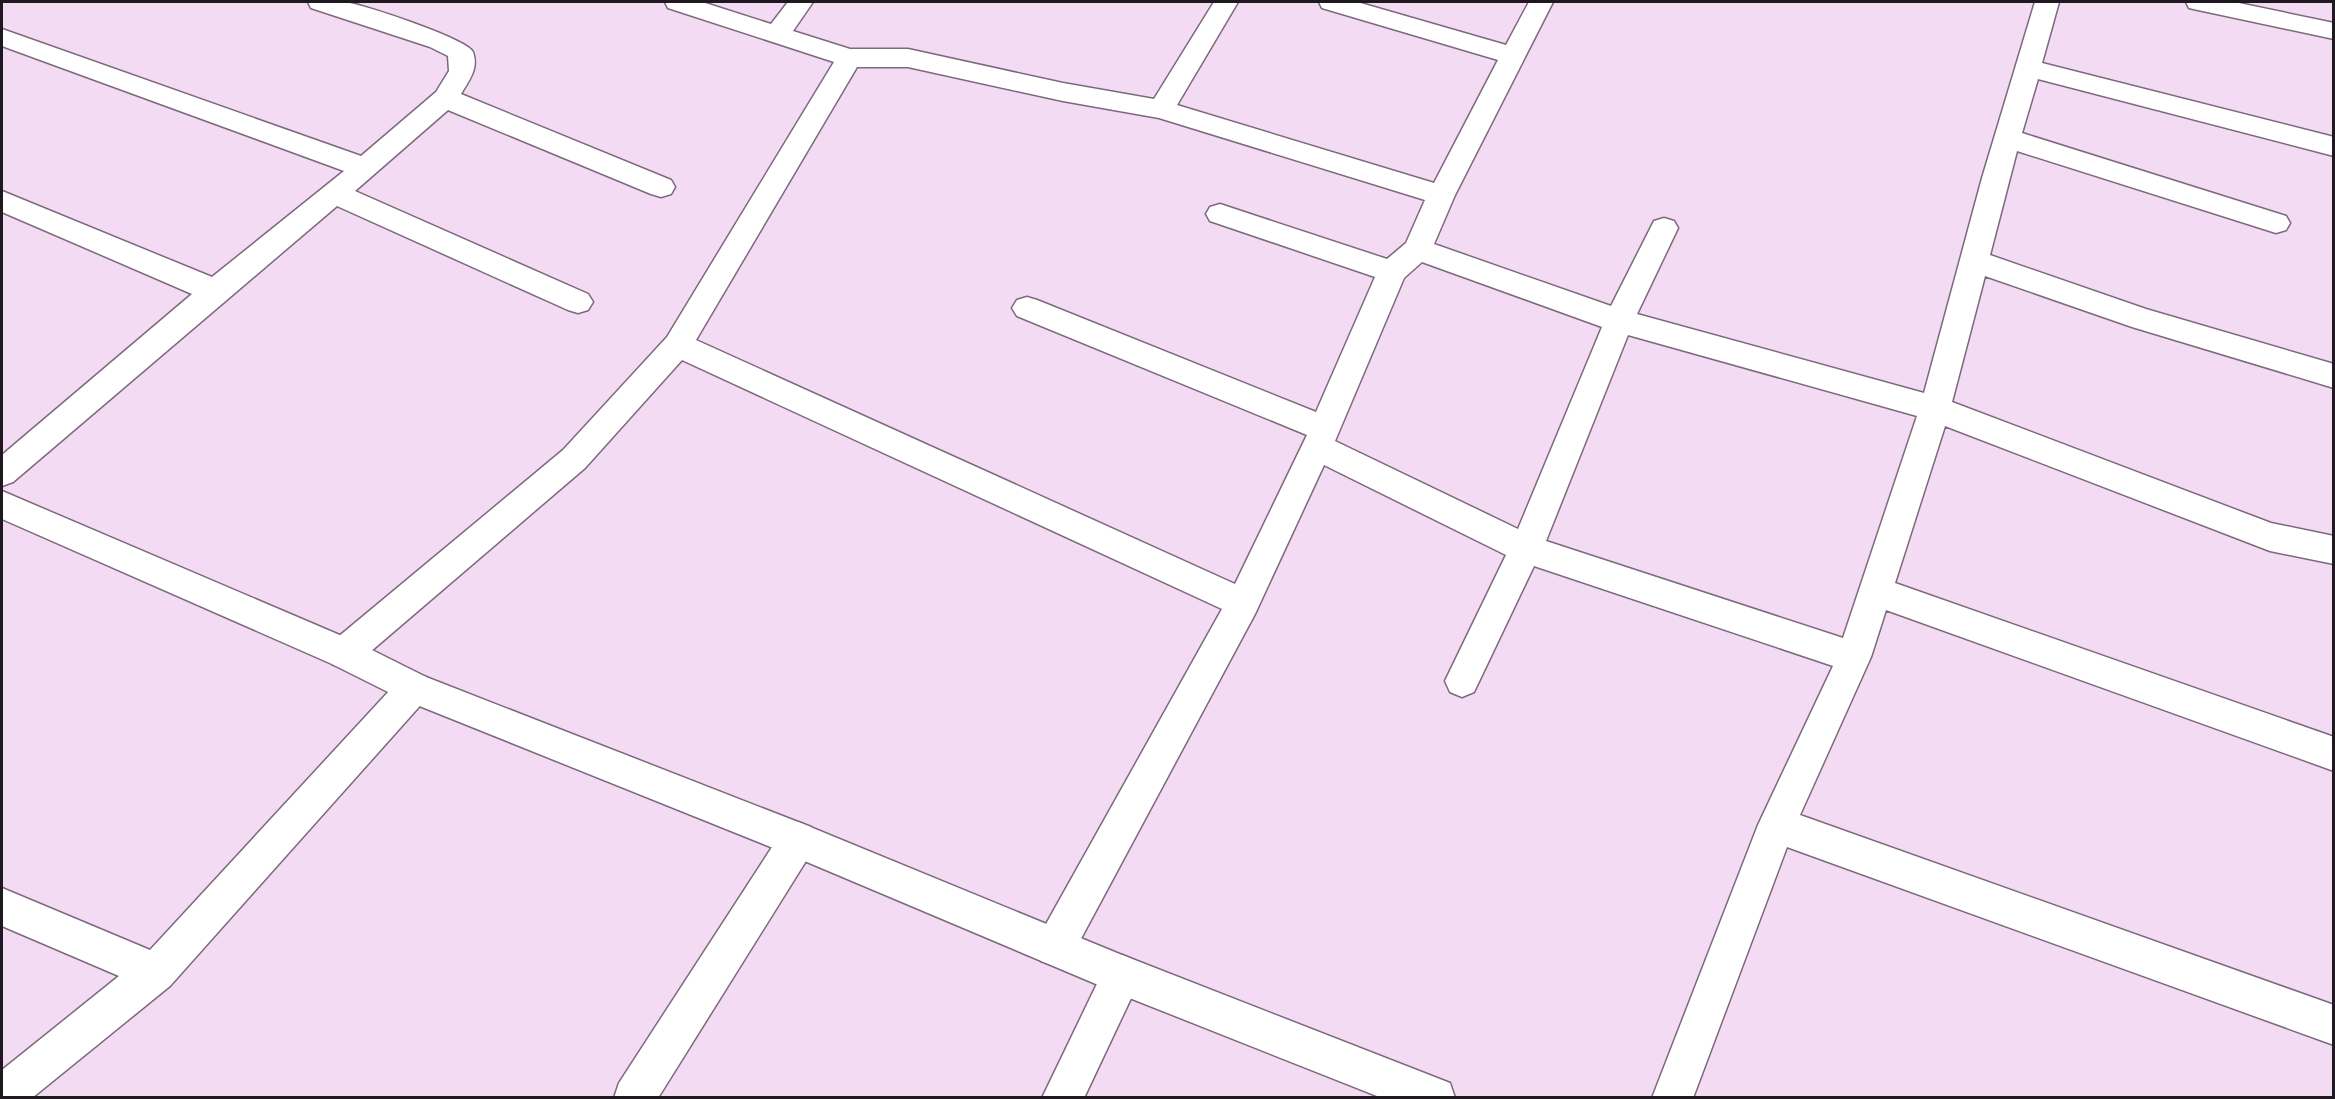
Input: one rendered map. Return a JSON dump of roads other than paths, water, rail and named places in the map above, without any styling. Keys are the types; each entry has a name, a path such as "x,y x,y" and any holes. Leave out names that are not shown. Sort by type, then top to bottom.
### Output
{"street":[{"path":"2,473 215,291 365,168 445,98 462,71 460,52 439,40 320,2"},
{"path":"677,2 849,58 908,58 1063,92 1161,109 1441,195"},
{"path":"777,34 801,2"},
{"path":"1161,109 1226,2"},
{"path":"1331,2 1513,56"},
{"path":"1055,946 1243,603 1321,438 1392,272 1418,249 1441,195 1541,2"},
{"path":"1672,1098 1777,825 1854,657 1935,409 2047,2"},
{"path":"2198,2 2334,31"},
{"path":"2,37 365,168"},
{"path":"344,653 574,459 678,345 849,58"},
{"path":"2028,68 2334,147"},
{"path":"445,98 661,187"},
{"path":"2008,138 2276,223"},
{"path":"333,194 578,302"},
{"path":"2,201 215,291"},
{"path":"1220,214 1392,272"},
{"path":"1462,681 1526,549 1619,321 1664,228"},
{"path":"1418,249 1619,321 1935,409 2270,537 2334,550"},
{"path":"1974,261 2142,319 2334,376"},
{"path":"1027,308 1321,438 1526,549 1854,657"},
{"path":"678,345 1243,603"},
{"path":"2,505 344,653 414,688 798,840 1122,975 1435,1098"},
{"path":"1876,591 2334,754"},
{"path":"2,1094 32,1073 156,972 414,688"},
{"path":"1777,825 2334,1025"},
{"path":"634,1098 798,840"},
{"path":"2,907 156,972"},
{"path":"1062,1098 1122,975"}]}
